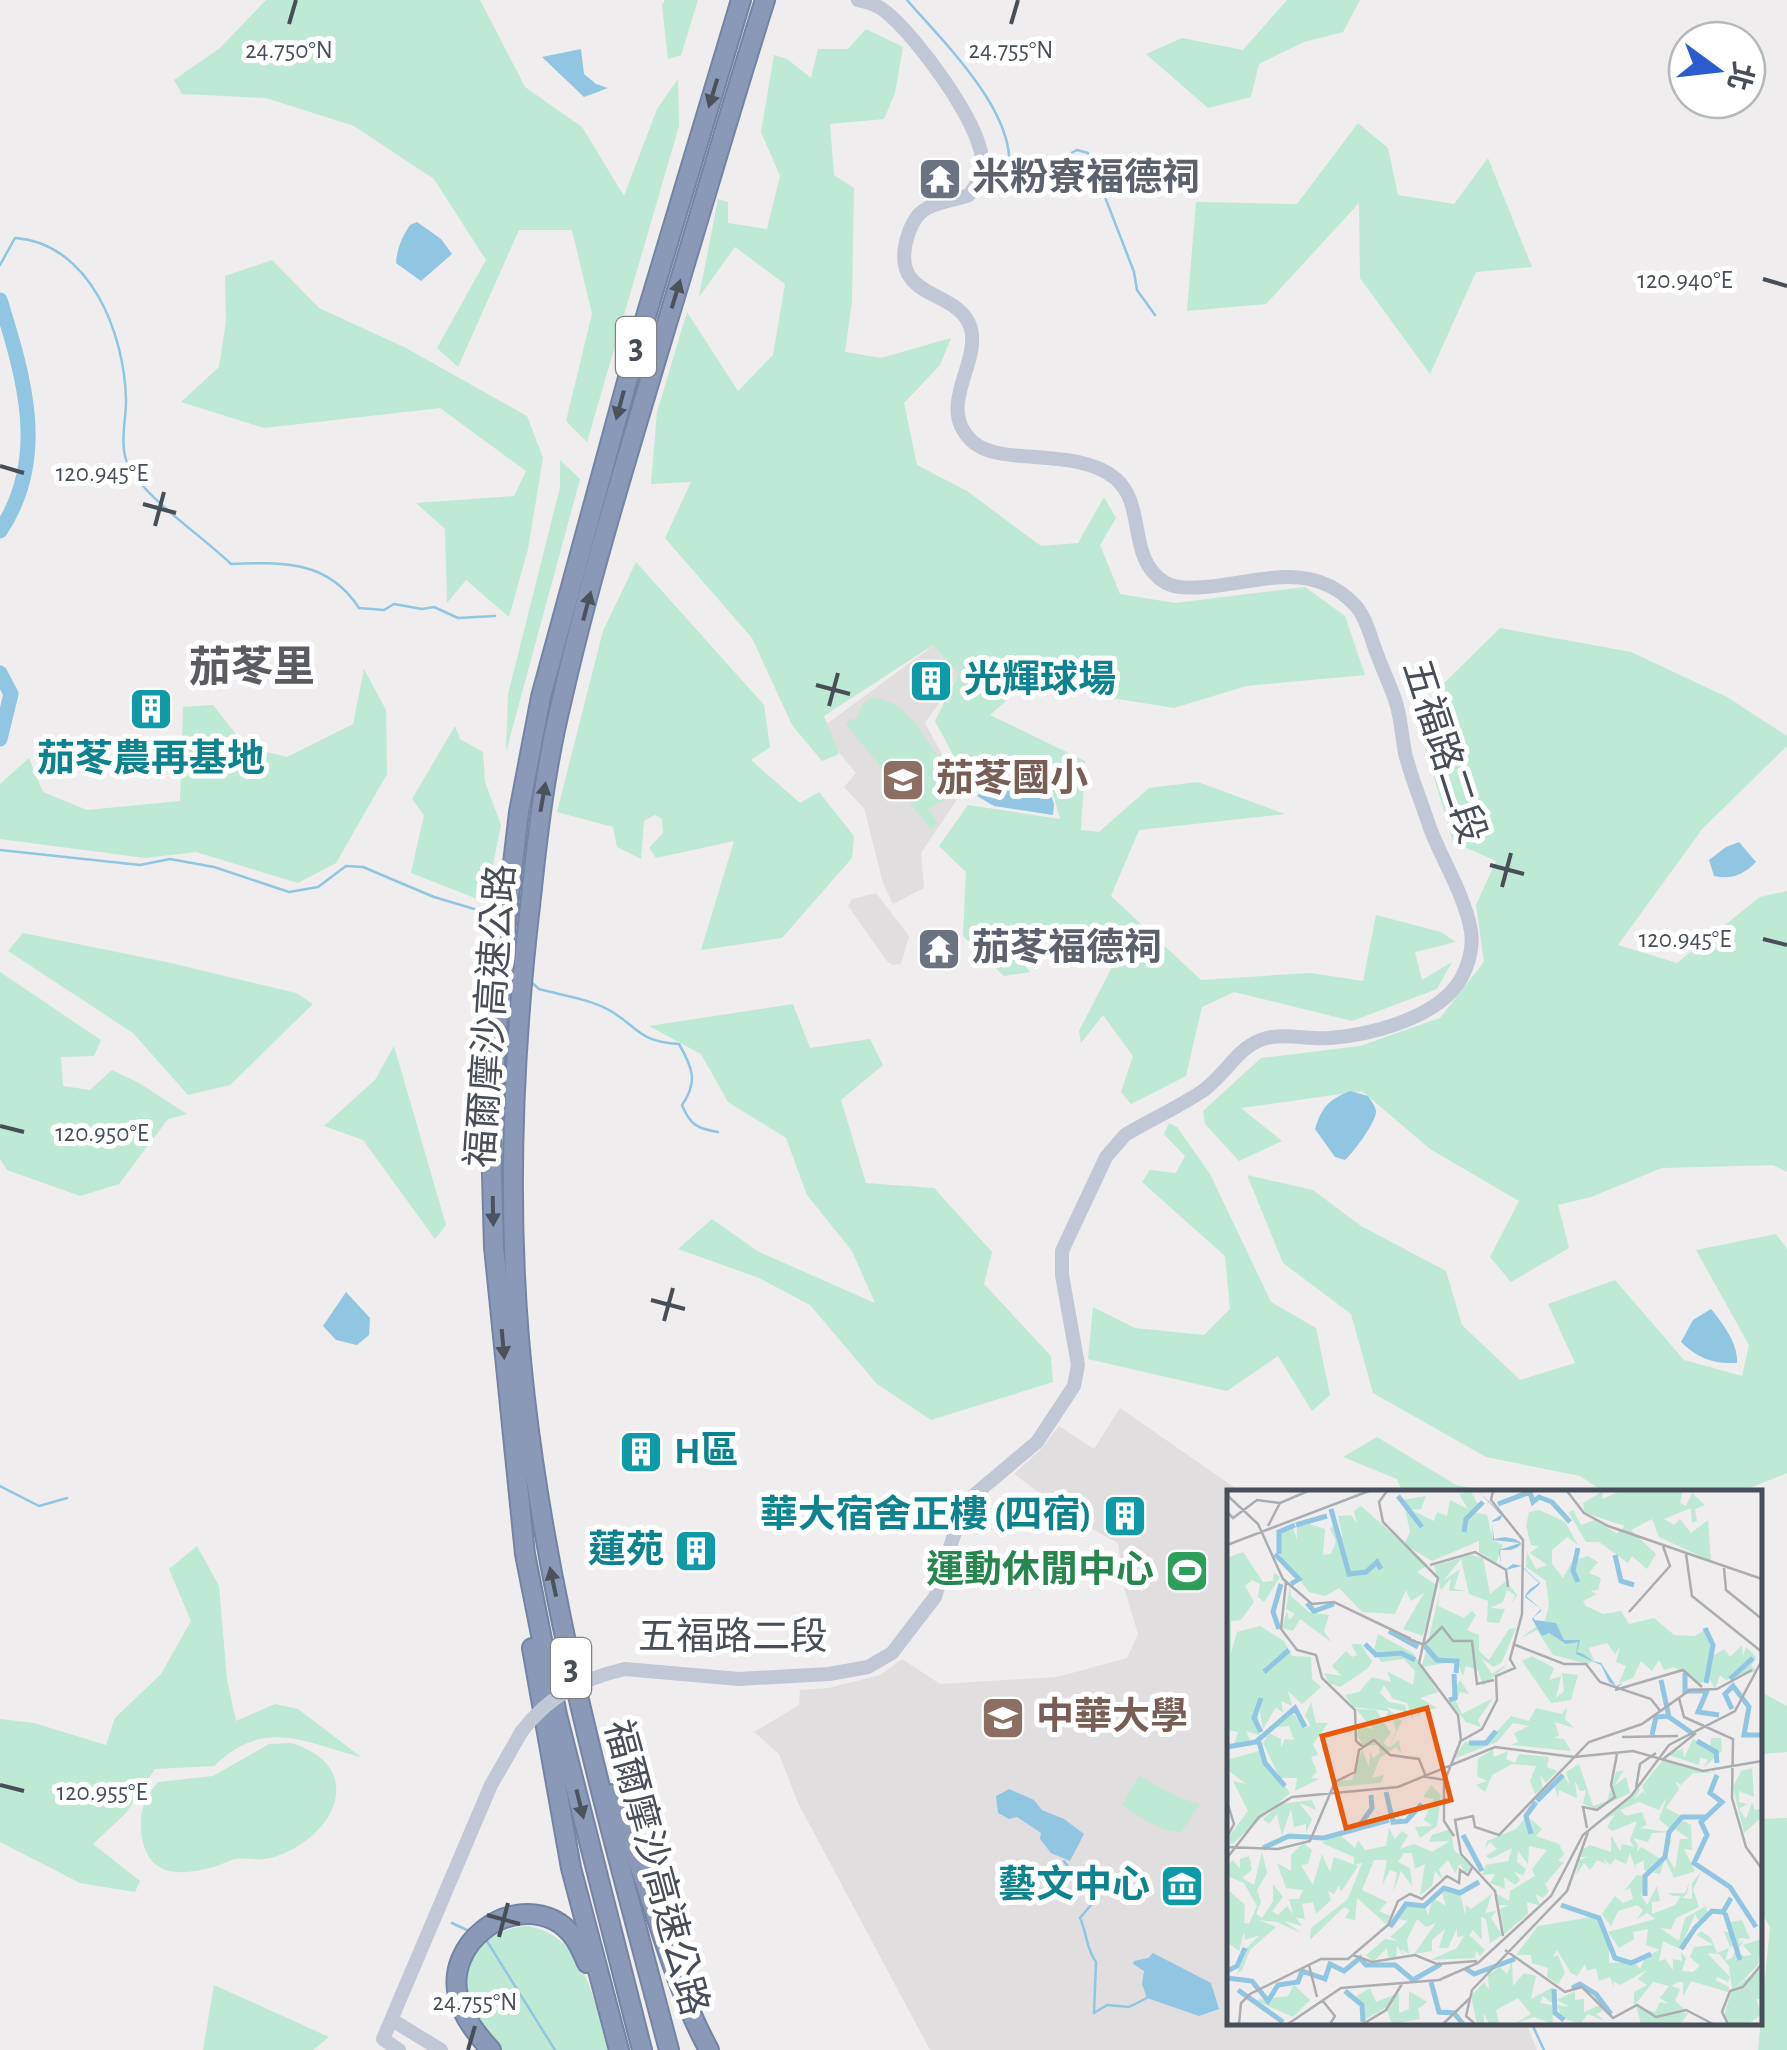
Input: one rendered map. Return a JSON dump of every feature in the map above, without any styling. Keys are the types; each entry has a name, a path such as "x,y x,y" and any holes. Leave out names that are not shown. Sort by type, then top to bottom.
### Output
{"highway":[{"name":"福爾摩沙高速公路","path":"642,2050 557,1715 525,1554 494,1247 491,1138 500,974 519,812 541,697 634,356 740,0"},
{"name":"福爾摩沙高速公路","path":"669,2050 590,1749 546,1550 515,1278 512,1139 521,977 540,814 561,700 628,455 765,0"},
{"path":"514,1468 540,1698 571,1868 619,2050"},
{"path":"590,1749 617,1807 683,1990 709,2050"},
{"path":"491,2050 477,2034 458,1996 459,1964 477,1935 500,1918 519,1915 556,1921 577,1941 607,2008"}],"main road":[{"name":"五福路二段","path":"399,2050 383,2039 491,1785 539,1709 567,1688 594,1676 625,1670 738,1679 793,1676 868,1667 892,1654 934,1597 961,1512 974,1494 1037,1442 1074,1386 1077,1350 1062,1275 1062,1251 1115,1145 1126,1134 1216,1081 1254,1042 1286,1036 1330,1038 1421,1015 1454,989 1470,954 1472,934 1466,915 1406,755 1397,706 1356,606 1315,578 1296,574 1192,588 1165,582 1146,564 1129,498 1120,482 1102,470 1066,459 990,452 966,435 958,414 958,394 971,347 971,329 963,315 913,283 905,266 905,247 918,212 933,203 970,194 983,164 980,146 970,119 898,22 883,9 858,0"},
{"path":"392,2020 441,2050"}],"shaded area":[{"name":"茄苳國小","path":"934,645 960,673 925,723 962,792 921,853 924,888 893,904 883,883 864,808 844,787 856,773 820,729"},
{"path":"876,893 909,936 901,964 887,961 848,906 852,899"},
{"name":"中華大學","path":"1120,1408 1238,1490 1227,1490 1227,2025 1527,2025 1537,2050 930,2050 798,1803 779,1754 754,1732 799,1705 800,1690 829,1688 880,1675 902,1659 940,1684 1057,1677 1127,1658 1138,1634 1125,1591 1118,1543 1078,1521 1014,1474 1059,1426 1094,1449"}],"green space":[{"path":"266,0 480,0 525,87 582,127 624,196 657,109 678,79 679,126 587,442 566,421 592,314 572,230 519,230 458,367 437,348 486,260 434,179 354,126 266,98 182,94 174,80 220,48"},
{"path":"665,0 698,0 681,55 668,59 662,5"},
{"path":"1287,0 1360,0 1343,32 1304,42 1259,64 1251,97 1208,108 1146,54 1182,38 1243,50"},
{"path":"866,29 903,47 895,93 884,119 830,124 834,175 854,188 852,301 845,352 881,358 951,338 940,365 904,403 917,465 967,491 1041,546 1078,543 1104,497 1116,518 1100,545 1120,594 1175,603 1305,587 1345,616 1365,675 1246,686 1174,708 1025,684 990,715 1085,761 1081,830 1099,832 1149,788 1198,782 1285,814 1139,830 1111,896 1201,980 1311,973 1363,981 1376,915 1441,932 1456,942 1415,952 1422,980 1452,962 1437,989 1352,1021 1234,992 1202,1007 1186,1076 1131,1104 1121,1092 1133,1056 1103,1015 1081,1043 1079,1031 1112,967 1049,929 1008,944 1030,972 1004,976 963,936 966,872 939,846 968,805 1060,819 1052,790 966,779 935,721 959,673 933,645 824,716 839,754 822,761 792,725 752,638 665,538 691,482 651,484 657,412 687,312 738,391 773,355 785,284 735,247 699,297 718,199 728,202 728,223 767,229 780,176 761,132 774,55 787,59 811,78 818,49 848,49"},
{"path":"1358,123 1388,148 1398,195 1454,204 1488,158 1532,267 1476,272 1430,374 1360,278 1359,203 1266,304 1187,311 1196,202 1297,204"},
{"path":"272,260 319,308 406,348 527,416 543,458 528,549 509,617 466,580 447,603 445,529 416,503 514,496 526,471 440,408 264,428 181,402 219,367 226,321 225,276"},
{"path":"560,460 580,479 506,752 508,694 560,487"},
{"path":"636,562 764,705 770,747 751,760 800,803 819,792 854,836 852,858 782,938 701,950 734,841 656,858 649,848 663,833 662,819 655,815 644,821 641,859 617,847 613,827 557,812 603,631"},
{"path":"1500,628 1631,652 1727,697 1787,736 1787,746 1703,828 1618,945 1677,963 1760,897 1787,891 1787,1172 1773,1165 1662,1168 1591,1197 1558,1205 1569,1248 1511,1282 1490,1257 1519,1201 1430,1149 1362,1091 1241,1108 1282,1141 1239,1161 1205,1124 1203,1111 1261,1058 1360,1046 1440,1018 1484,962 1476,905 1496,861 1453,842 1415,712"},
{"path":"364,669 386,710 387,774 336,863 298,883 196,852 145,858 0,839 0,784 29,758 43,792 87,810 180,801 183,707 213,705 246,747 287,757 353,724"},
{"path":"871,698 897,706 907,715 950,776 952,788 946,800 928,808 938,823 931,829 846,724 852,718 855,720"},
{"path":"455,726 460,739 483,752 485,782 501,825 485,902 411,873 424,815 412,799"},
{"path":"23,933 296,993 313,1004 230,1085 188,1095 133,1033 8,951"},
{"path":"0,972 101,1040 94,1056 61,1057 63,1086 90,1090 112,1070 187,1114 168,1119 119,1184 80,1196 7,1170 0,1159"},
{"path":"793,1004 810,1048 870,1039 883,1065 841,1100 866,1183 934,1188 992,1252 984,1284 1051,1356 1053,1382 931,1420 877,1384 810,1305 759,1278 678,1249 712,1219 759,1252 875,1303 852,1251 807,1195 786,1138 728,1102 701,1054 649,1026"},
{"path":"394,1046 446,1225 435,1239 363,1140 324,1126 375,1080"},
{"path":"1169,1123 1177,1127 1210,1174 1271,1302 1316,1328 1330,1395 1312,1411 1278,1356 1227,1391 1088,1359 1093,1307 1135,1328 1204,1335 1230,1309 1225,1256 1142,1182 1150,1170 1176,1173 1185,1156 1164,1134"},
{"path":"1247,1175 1313,1190 1361,1226 1446,1271 1462,1325 1520,1380 1575,1363 1548,1304 1615,1280 1684,1360 1742,1376 1749,1345 1696,1250 1776,1234 1787,1249 1787,1473 1745,1490 1601,1490 1580,1476 1486,1457 1373,1393 1351,1314 1283,1263"},
{"path":"1377,1437 1456,1485 1485,1490 1401,1490 1397,1479 1343,1457"},
{"path":"197,1546 219,1586 227,1680 236,1721 275,1704 298,1709 361,1757 285,1737 250,1742 214,1766 155,1769 126,1813 93,1844 140,1881 135,1892 80,1883 0,1842 0,1719 34,1723 106,1745 115,1718 161,1674 191,1621 169,1569"},
{"path":"1762,1694 1787,1706 1787,1752 1762,1754"},
{"path":"291,1743 315,1754 330,1768 336,1785 335,1802 313,1835 274,1857 236,1859 202,1870 169,1871 152,1861 142,1838 141,1815 158,1782 213,1776 269,1744"},
{"path":"1139,1776 1200,1804 1181,1832 1158,1826 1122,1805"},
{"path":"1787,1818 1787,2050 1758,2050 1770,1927 1762,1913 1762,1819"},
{"path":"527,1926 547,1932 574,1957 592,1992 609,2050 497,2050 478,2025 464,1997 464,1969 488,1939"},
{"path":"214,1985 329,2037 313,2050 203,2050"}],"water":[{"path":"581,49 584,74 608,88 584,97 542,57"},
{"path":"417,222 441,239 452,254 421,281 396,263 405,234"},
{"path":"988,786 1050,792 1053,815 994,806 977,796"},
{"path":"1739,842 1756,862 1737,875 1714,876 1709,860"},
{"path":"1350,1091 1368,1096 1376,1111 1369,1129 1345,1160 1335,1157 1315,1129 1327,1105"},
{"path":"346,1292 370,1318 369,1335 357,1345 336,1340 323,1326"},
{"path":"1711,1309 1732,1341 1737,1363 1707,1359 1681,1342 1693,1320"},
{"path":"1009,1789 1034,1800 1042,1810 1064,1819 1084,1834 1070,1861 1051,1853 1040,1839 1041,1833 1017,1817 1009,1819 998,1813 996,1796"},
{"path":"1153,1953 1211,1983 1219,2009 1199,2016 1147,1998 1142,1984 1144,1971 1133,1964"}],"waterway":[{"path":"907,0 959,59 992,105 1009,153 1008,176 1021,179 1077,150 1088,153 1134,272 1137,290 1155,315"},
{"path":"0,265 15,238 41,244 64,256 83,274 98,296 119,348 126,401 123,444 130,469 163,506 231,564 286,564 318,572 347,592 359,608 384,610 394,604 434,607 458,618 495,616"},
{"path":"0,300 23,388 28,446 15,503 0,531"},
{"path":"0,673 11,694 0,739"},
{"path":"0,850 140,865 170,859 214,867 289,892 318,887 346,866 363,867 434,897 488,913 499,924"},
{"path":"530,981 539,989 601,1006 647,1037 679,1044 692,1075 682,1105 696,1125 718,1132"},
{"path":"0,1486 39,1506 67,1498"},
{"path":"1064,1861 1078,1881 1083,1882 1091,1905 1080,1918 1096,1962 1094,2013 1107,2005 1129,2007 1147,1998"},
{"path":"452,1923 469,1931"},
{"path":"485,1938 555,2050"},
{"path":"1532,2025 1544,2050"}],"place":[{"name":"米粉寮福德祠","path":"940,179"},
{"name":"光輝球場","path":"931,681"},
{"name":"茄苳農再基地","path":"151,709"},
{"name":"茄苳國小","path":"903,780"},
{"name":"茄苳福德祠","path":"939,949"},
{"name":"H區","path":"641,1452"},
{"name":"華大宿舍正樓 (四宿)","path":"1125,1516"},
{"name":"蓮苑","path":"696,1551"},
{"name":"運動休閒中心","path":"1187,1571"},
{"name":"中華大學","path":"1003,1718"},
{"name":"藝文中心","path":"1182,1886"}],"district":[{"name":"茄苳里","path":"252,668"}]}
